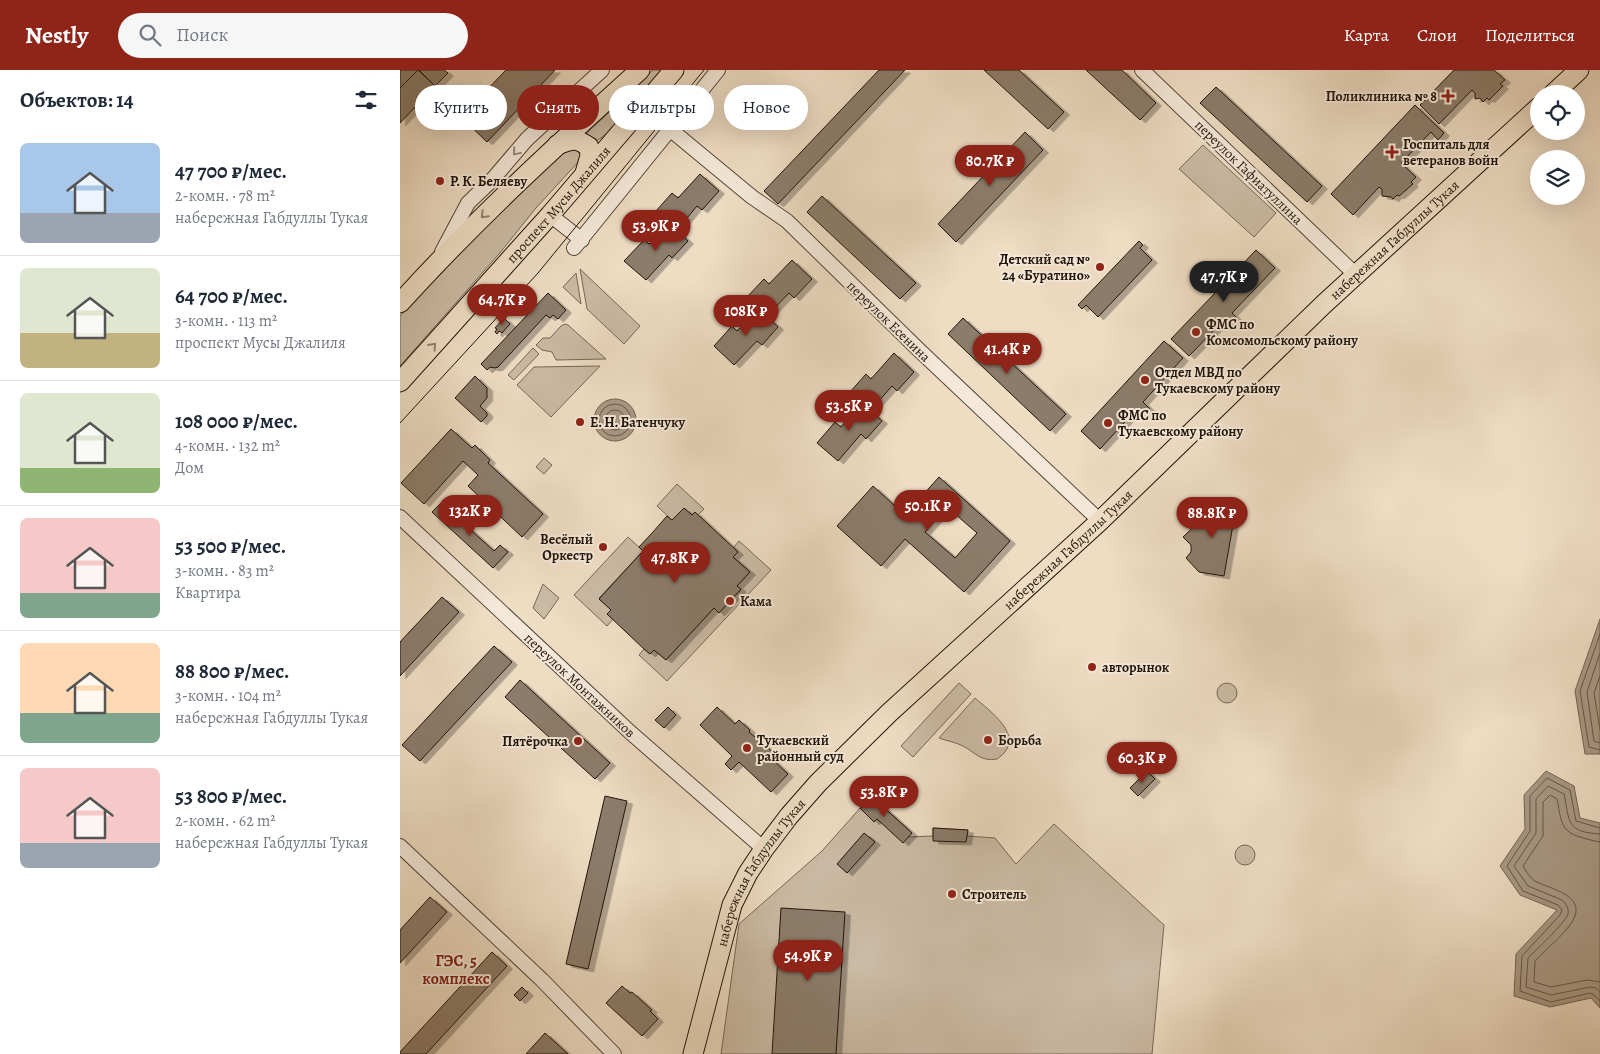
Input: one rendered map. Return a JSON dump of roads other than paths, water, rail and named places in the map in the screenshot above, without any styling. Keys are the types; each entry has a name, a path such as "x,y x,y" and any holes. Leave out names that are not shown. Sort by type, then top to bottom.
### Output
{"main road":[{"path":"401,300 437,262 557,145 640,70"},
{"name":"проспект Мусы Джалиля","path":"400,382 584,177 674,70"},
{"path":"1563,85 1579,70"},
{"name":"набережная Габдуллы Тукая","path":"693,1054 732,905 748,873 764,850 790,816 831,769 889,713 1100,521 1356,275 1530,114"},
{"path":"557,145 572,140 581,141 588,147 590,156 584,177"}],"street":[{"path":"437,262 468,203 492,180 527,140 602,70"},
{"path":"706,85 718,70"},
{"name":"переулок Гафиатуллина","path":"1142,70 1356,275"},
{"path":"550,215 578,244 671,130"},
{"name":"переулок Есенина","path":"671,130 752,197 787,221 927,358 1100,521"},
{"name":"переулок Монтажников","path":"400,517 631,733 764,850"},
{"path":"400,846 542,980 614,1054"}],"water":[{"path":"619,399 627,402 633,408 636,420 633,432 627,438 611,441 603,438 597,432 594,416 597,408 603,402"},
{"path":"1600,619 1600,754 1585,754 1575,691"},
{"path":"1546,771 1574,786 1580,818 1600,823 1600,1008 1591,998 1550,1007 1514,996 1516,954 1557,910 1520,895 1500,866 1525,829 1524,795"}],"tram line":[{"path":"400,423 538,273 704,70"}],"place":[{"name":"Поликлиника № 8","path":"1448,96"},
{"name":"Госпиталь для ветеранов войн","path":"1392,152"},
{"name":"Р. К. Беляеву","path":"440,181"},
{"name":"Детский сад № 24 «Буратино»","path":"1100,267"},
{"name":"ФМС по Комсомольскому району","path":"1196,332"},
{"name":"Отдел МВД по Тукаевскому району","path":"1145,380"},
{"name":"Е. Н. Батенчуку","path":"580,422"},
{"name":"ФМС по Тукаевскому району","path":"1108,423"},
{"name":"Весёлый Оркестр","path":"603,547"},
{"name":"Кама","path":"730,601"},
{"name":"авторынок","path":"1092,667"},
{"name":"Борьба","path":"988,740"},
{"name":"Пятёрочка","path":"578,741"},
{"name":"Тукаевский районный суд","path":"747,748"},
{"name":"Строитель","path":"952,894"}],"district":[{"name":"ГЭС, 5 комплекс","path":"456,969"}]}
